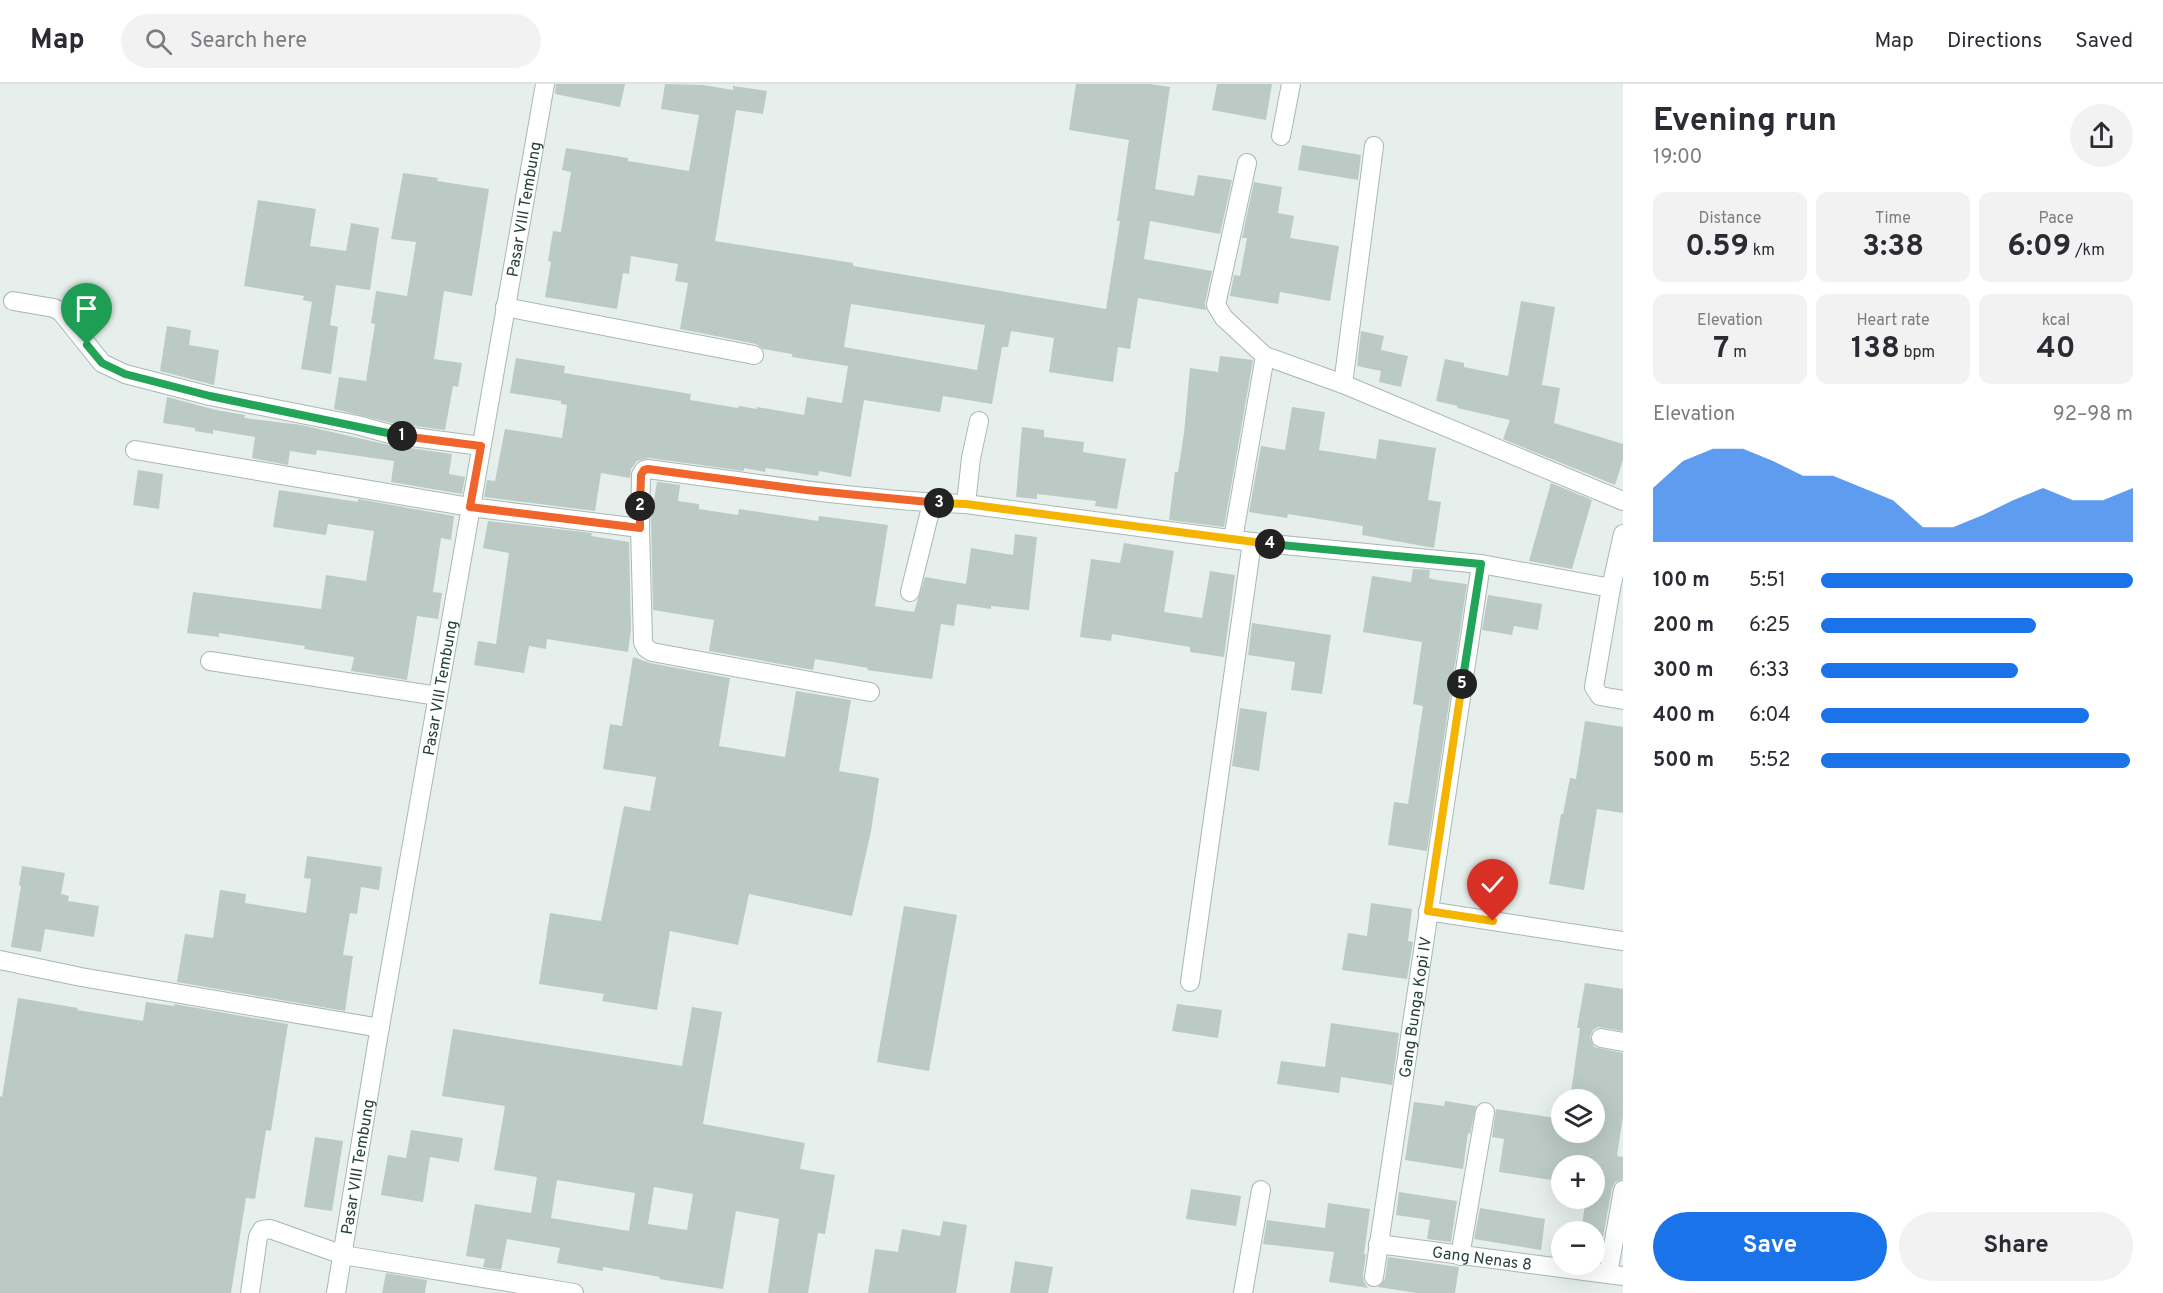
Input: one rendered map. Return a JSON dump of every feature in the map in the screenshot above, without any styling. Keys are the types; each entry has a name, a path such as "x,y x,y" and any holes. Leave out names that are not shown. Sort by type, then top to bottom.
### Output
{"street":[{"name":"Pasar VIII Tembung","path":"336,1293 379,1033 545,84"},
{"path":"1281,135 1291,84"},
{"path":"1343,384 1374,146"},
{"path":"1247,163 1216,305 1224,318 1264,356 1343,384 1623,501"},
{"path":"13,301 54,308 61,312 102,363 125,374 210,396 357,425 390,434 481,446"},
{"path":"505,307 754,355"},
{"path":"1233,539 1264,356"},
{"path":"966,504 971,458 979,421"},
{"path":"135,450 470,507 640,528"},
{"path":"870,692 652,652 646,648 643,642 640,528 641,475 644,470 806,490 932,503 966,504 1252,542 1481,564 1611,588"},
{"path":"910,592 932,503"},
{"path":"1623,534 1594,687 1599,696 1623,700"},
{"path":"1190,982 1252,542"},
{"name":"Gang Bunga Kopi IV","path":"1374,1277 1481,564"},
{"path":"210,661 438,696"},
{"path":"1428,911 1623,941"},
{"path":"0,960 379,1033"},
{"path":"0,972 379,1033"},
{"path":"1601,1038 1623,1042"},
{"path":"1460,1256 1485,1113"},
{"path":"1244,1293 1261,1190"},
{"path":"1615,1275 1623,1190"},
{"path":"250,1293 258,1237 262,1230 270,1229 343,1255 574,1293"},
{"name":"Gang Nenas 8","path":"1379,1241 1460,1256 1615,1275"}],"building":[{"path":"556,84 625,84 620,107 555,94"},
{"path":"665,84 703,85 733,90 733,86 767,91 763,114 736,110 715,241 853,263 853,266 1106,309 1120,221 1117,221 1129,140 1069,130 1076,84 1150,84 1170,87 1155,189 1194,196 1198,175 1232,180 1220,234 1150,221 1144,259 1212,271 1205,303 1206,310 1138,298 1130,349 1118,347 1113,382 1049,372 1054,338 1011,331 1008,347 1002,347 992,404 943,396 940,412 864,400 851,477 819,471 818,476 766,468 765,472 744,468 744,471 649,458 637,461 631,469 630,478 601,473 595,511 484,497 487,480 495,481 505,429 562,438 567,405 561,404 561,401 510,393 516,358 565,366 564,373 691,394 690,400 738,408 739,406 757,409 757,407 804,415 807,397 842,403 848,366 792,357 792,354 763,349 756,344 680,329 688,283 675,281 678,264 631,256 629,274 623,273 617,309 545,297 553,231 561,232 571,172 562,170 566,148 689,171 699,115 661,109","holes":["851,304 985,325 977,370 844,347"]},
{"path":"1217,84 1272,84 1266,120 1212,110"},
{"path":"1302,145 1361,155 1358,180 1298,170"},
{"path":"403,173 489,189 472,296 444,291 434,359 462,363 458,387 453,386 445,430 392,423 334,409 339,377 366,381 375,324 371,323 376,291 407,296 416,242 391,239"},
{"path":"1254,182 1282,187 1278,213 1294,216 1290,238 1339,246 1330,301 1280,292 1278,304 1230,296 1234,275 1240,276 1247,238 1242,238"},
{"path":"258,200 316,209 310,246 346,251 351,223 379,228 370,290 336,285 330,325 338,327 331,374 301,369 312,302 303,300 304,296 244,286"},
{"path":"1521,301 1555,307 1542,385 1560,388 1554,423 1623,444 1623,460 1615,485 1503,439 1510,420 1436,401 1445,359 1464,363 1464,367 1508,376"},
{"path":"167,326 191,330 189,345 219,350 214,385 160,371"},
{"path":"1361,331 1384,336 1381,350 1408,356 1401,387 1379,382 1381,371 1357,366"},
{"path":"1220,356 1253,360 1224,527 1169,520 1175,472 1178,472 1184,433 1190,368 1218,372"},
{"path":"167,397 245,415 244,418 301,425 389,445 452,454 449,474 465,477 462,494 391,482 394,461 317,450 316,455 290,451 288,465 252,458 255,437 213,430 213,434 195,431 195,428 163,423"},
{"path":"1292,407 1325,412 1319,450 1376,459 1379,439 1436,448 1428,500 1441,502 1434,548 1362,535 1363,526 1288,514 1287,518 1249,512 1261,446 1285,450"},
{"path":"1022,427 1044,430 1044,437 1084,442 1083,452 1126,459 1117,509 1095,506 1096,501 1037,494 1037,499 1016,497"},
{"path":"138,470 163,474 159,509 133,505"},
{"path":"652,481 680,485 678,501 699,504 699,509 738,515 739,509 818,521 819,516 888,525 875,606 914,612 925,577 966,584 971,548 1013,555 1015,534 1037,537 1029,610 991,606 991,609 957,604 954,626 941,624 932,679 867,670 868,668 815,659 813,670 709,651 714,620 653,610 651,519 657,482"},
{"path":"1551,483 1592,500 1572,569 1529,561"},
{"path":"279,490 358,502 358,499 454,516 451,540 441,538 433,592 442,593 438,619 417,616 407,680 351,671 354,657 304,649 305,646 219,633 219,637 187,633 193,592 321,609 326,575 366,581 374,531 328,524 326,535 273,527"},
{"path":"488,521 592,533 591,536 629,542 631,629 628,652 547,639 546,649 529,646 524,673 474,665 478,641 496,644 509,553 483,548"},
{"path":"1124,543 1174,551 1164,612 1202,618 1210,571 1235,575 1224,657 1190,652 1190,647 1112,634 1111,641 1080,637 1091,559 1120,563"},
{"path":"1413,569 1430,570 1429,578 1436,580 1467,584 1427,851 1388,845 1394,802 1408,804 1423,706 1413,704 1422,642 1363,632 1372,576 1411,582"},
{"path":"1488,595 1542,604 1538,630 1514,626 1512,635 1482,630"},
{"path":"1252,623 1331,635 1322,694 1291,690 1295,662 1248,655"},
{"path":"633,657 650,663 730,678 719,746 785,757 796,691 851,700 839,771 879,778 871,831 852,916 749,894 738,945 670,931 657,1010 602,1001 604,994 539,984 550,913 601,921 624,806 650,811 656,777 603,769 610,724 622,726"},
{"path":"1240,708 1267,712 1259,771 1232,766"},
{"path":"1585,721 1623,727 1623,813 1597,809 1584,890 1549,884 1561,814 1563,814 1570,778 1576,779"},
{"path":"307,856 382,867 379,890 361,887 357,914 350,913 343,955 353,956 345,1011 177,982 185,934 213,938 220,890 246,894 245,903 306,913 311,879 304,878"},
{"path":"22,866 65,873 61,894 69,896 68,901 99,906 94,937 45,929 41,952 11,947"},
{"path":"1371,903 1412,909 1408,941 1413,942 1407,979 1342,970 1348,933 1367,936"},
{"path":"904,906 957,915 929,1071 877,1062"},
{"path":"1585,983 1623,989 1623,1031 1598,1027 1593,1030 1590,1037 1594,1047 1623,1053 1623,1116 1617,1156 1623,1157 1623,1179 1615,1182 1612,1188 1605,1226 1605,1221 1583,1221 1584,1209 1605,1209 1605,1155 1551,1155 1551,1180 1499,1172 1504,1139 1492,1137 1496,1109 1551,1117 1551,1143 1605,1143 1605,1089 1572,1089 1580,1028 1577,1028"},
{"path":"18,998 143,1021 146,1002 174,1006 174,1004 288,1024 271,1131 266,1130 255,1199 246,1198 231,1293 0,1293 0,1096 2,1097"},
{"path":"1177,1004 1222,1010 1218,1038 1172,1031"},
{"path":"692,1007 722,1012 703,1124 805,1143 800,1169 835,1175 825,1234 818,1233 808,1293 768,1293 779,1219 736,1211 723,1289 603,1267 603,1271 557,1263 560,1248 507,1239 501,1270 483,1267 485,1259 466,1256 475,1204 531,1213 537,1177 494,1170 505,1106 442,1096 453,1029 682,1066","holes":["557,1180 635,1193 629,1231 551,1218","654,1187 693,1194 687,1230 648,1224"]},
{"path":"1331,1023 1399,1033 1392,1085 1341,1077 1339,1093 1277,1084 1281,1061 1325,1067"},
{"path":"1445,1101 1476,1106 1470,1134 1468,1133 1463,1169 1405,1160 1414,1102 1444,1106"},
{"path":"411,1130 463,1138 459,1162 430,1157 423,1202 381,1195 388,1155 406,1158"},
{"path":"315,1137 343,1141 332,1211 304,1207"},
{"path":"1191,1189 1241,1196 1236,1226 1186,1219"},
{"path":"1399,1192 1457,1201 1451,1242 1427,1239 1430,1220 1396,1215"},
{"path":"1328,1203 1370,1209 1363,1275 1368,1288 1329,1282 1334,1252 1263,1244 1267,1220 1325,1228"},
{"path":"1480,1208 1545,1219 1541,1250 1474,1239"},
{"path":"943,1221 967,1225 956,1293 868,1293 875,1249 898,1252 902,1229 940,1236"},
{"path":"1388,1257 1459,1267 1455,1293 1417,1293 1378,1287 1385,1279"},
{"path":"1015,1261 1053,1267 1048,1293 1010,1293"},
{"path":"386,1273 427,1280 425,1293 382,1293"}],"route":[{"path":"87,345 102,363 113,370 210,396 357,425 390,434 481,446 470,507 640,528 641,475 644,470 648,469 806,490 932,503 966,504 1252,542 1481,564 1428,911 1493,921"}]}
